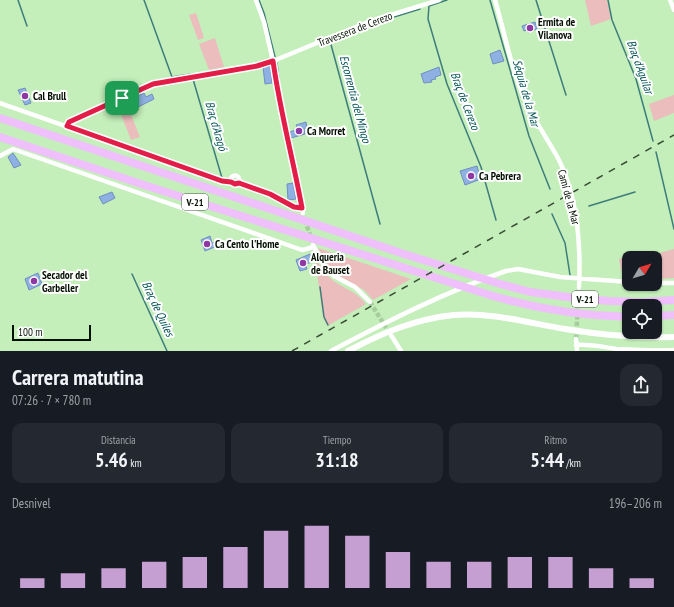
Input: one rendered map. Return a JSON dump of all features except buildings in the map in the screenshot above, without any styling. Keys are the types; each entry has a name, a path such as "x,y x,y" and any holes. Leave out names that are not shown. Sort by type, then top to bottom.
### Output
{"highway":[{"name":"V-21","path":"0,118 404,254 530,292 635,302 674,300"},
{"name":"V-21","path":"0,137 144,186 493,296 529,306 568,313 622,317"},
{"path":"662,316 674,315"}],"main road":[{"path":"348,351 401,326 427,319 455,315 504,318 600,334 645,338 674,337"}],"street":[{"path":"0,103 222,181 235,184 239,183 270,194 302,211 280,104 273,61 264,22 256,0"},
{"name":"Travessera de Cerezo","path":"67,126 69,122 153,84 257,66 273,61 368,22 439,0"},
{"name":"Camí de la Mar","path":"495,0 523,94 559,161 567,183 574,208 579,246 579,288"},
{"path":"670,0 674,10"},
{"path":"0,156 13,149 302,250 314,246 326,269 334,276 355,287 370,302"},
{"path":"331,351 424,304 506,271 518,269 530,270 560,277 622,281"},
{"path":"662,283 674,283"},
{"path":"391,335 401,351"},
{"path":"576,339 577,351"},
{"path":"576,345 586,344 616,349 652,351 674,350"}],"shaded area":[{"path":"585,0 607,0 611,19 591,26"},
{"path":"196,13 204,38 198,40 189,15"},
{"path":"215,38 224,67 209,70 199,44"},
{"path":"674,95 674,113 654,121 649,104"},
{"path":"125,100 140,137 131,140 117,104"},
{"path":"318,248 411,279 373,300 364,290 332,272"},
{"path":"674,249 674,278 662,279 662,252"},
{"path":"315,258 332,280 356,294 366,304 327,326 323,317"},
{"path":"622,258 622,274 619,259"}],"waterway":[{"name":"Braç de Quiles","path":"18,0 27,26"},
{"name":"Braç d'Aragó","path":"144,0 172,77 192,75"},
{"path":"259,0 264,13 275,57"},
{"name":"Braç de Cerezo","path":"447,0 429,6 428,19 447,84 481,167 496,220"},
{"name":"Séquia de la Mar","path":"490,0 529,136 550,189"},
{"path":"536,0 566,95"},
{"name":"Braç d'Aguilar","path":"608,0 612,20 636,79 653,141"},
{"name":"Escorrentia del Mingo","path":"380,224 330,41 368,25 420,9"},
{"path":"277,63 282,106 290,137"},
{"name":"Braç d'Aragó","path":"193,79 222,178"},
{"path":"291,142 300,185"},
{"name":"Braç d'Aguilar","path":"656,152 674,229"},
{"path":"589,206 635,192"},
{"name":"Séquia de la Mar","path":"552,214 565,243 570,275"},
{"name":"Braç de Quiles","path":"132,274 167,351"},
{"path":"320,287 324,317 328,325"}],"tunnel":[{"path":"305,220 311,238"},
{"path":"576,339 579,288"},
{"path":"370,302 390,334"}],"railway":[{"path":"292,351 674,135"}],"place":[{"name":"Ermita de Vilanova","path":"530,28"},
{"name":"Cal Brull","path":"25,96"},
{"name":"Ca Morret","path":"299,131"},
{"name":"Ca Pebrera","path":"471,176"},
{"name":"Ca Cento l'Home","path":"207,244"},
{"name":"Alqueria de Bauset","path":"303,263"},
{"name":"Secador del Garbeller","path":"34,281"}],"route":[{"path":"273,61 280,104 302,208 294,207 260,190 239,183 235,184 222,181 67,126 69,122 122,98 153,84 257,66 273,61"}]}
